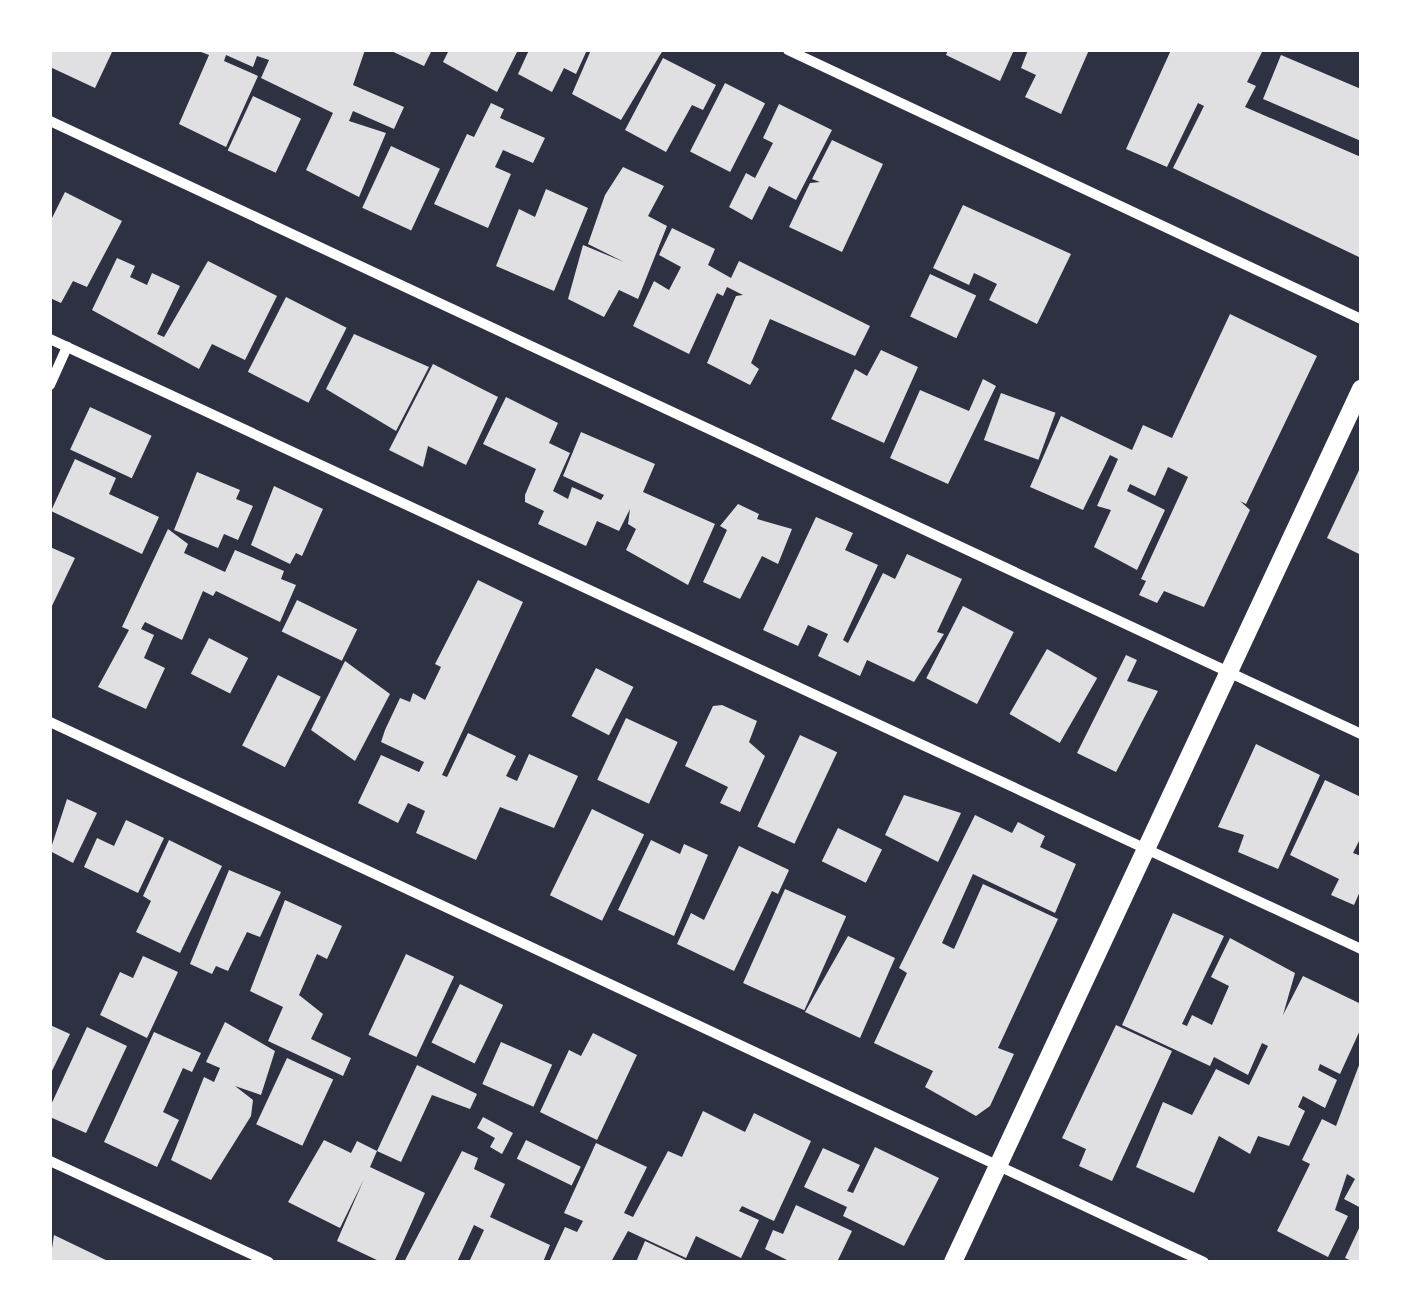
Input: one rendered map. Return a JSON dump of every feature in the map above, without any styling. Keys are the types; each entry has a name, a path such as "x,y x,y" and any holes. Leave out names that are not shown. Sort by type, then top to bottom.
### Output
{"street":[{"path":"788,50 1361,319"},
{"path":"50,121 1361,734"},
{"path":"50,339 1361,949"},
{"path":"50,385 68,347"},
{"path":"953,1262 1361,388"},
{"path":"50,722 1204,1262"},
{"path":"50,1160 269,1262"}],"building":[{"path":"50,50 113,50 95,88 50,67"},
{"path":"196,50 365,50 353,85 404,107 394,129 353,111 349,121 386,133 359,197 306,170 333,113 261,78 269,60 257,56 253,67 226,55 224,61 258,76 226,147 179,124 209,55"},
{"path":"389,50 432,50 424,66"},
{"path":"449,50 518,50 497,92 443,62"},
{"path":"529,50 587,50 576,74 564,68 552,92 518,74"},
{"path":"591,50 663,50 621,120 572,94"},
{"path":"948,50 1014,50 1000,81 946,55"},
{"path":"1028,50 1089,50 1061,114 1025,97 1036,75 1021,68"},
{"path":"1171,50 1263,50 1247,82 1256,86 1245,107 1361,157 1361,258 1173,168 1204,106 1198,103 1167,167 1126,149"},
{"path":"1281,55 1361,89 1361,141 1263,99"},
{"path":"663,58 716,85 703,110 692,105 666,152 625,130"},
{"path":"725,83 765,103 730,172 690,152"},
{"path":"253,96 301,118 276,173 228,150"},
{"path":"491,103 504,109 500,118 545,138 533,163 503,150 495,167 511,174 488,228 434,204 467,134 474,137"},
{"path":"779,104 832,130 796,200 769,186 752,220 729,207 746,173 755,178 773,143 763,138"},
{"path":"832,140 883,164 842,252 789,227 810,183 820,182 812,179"},
{"path":"391,146 440,169 411,230 362,208"},
{"path":"623,167 664,186 648,216 667,226 638,299 619,290 604,317 568,299 583,245 624,262 588,244 605,195"},
{"path":"546,189 588,208 554,291 496,266 519,209 535,217"},
{"path":"65,192 122,221 87,287 73,281 61,303 50,298 50,222"},
{"path":"963,205 1071,254 1037,324 989,300 997,284 974,273 969,285 933,268"},
{"path":"672,228 715,249 708,265 731,278 739,261 870,326 855,356 770,319 751,363 759,369 750,385 707,363 736,296 743,295 727,287 723,296 717,293 689,354 633,326 654,281 669,290 681,267 659,255"},
{"path":"117,258 135,266 130,277 147,285 152,273 180,286 157,334 164,337 208,261 277,296 245,360 212,344 199,369 92,310"},
{"path":"930,274 976,296 956,338 910,317"},
{"path":"286,297 347,328 308,403 248,372"},
{"path":"1230,314 1317,356 1246,504 1240,501 1250,510 1204,607 1164,591 1157,603 1139,595 1146,581 1141,579 1188,477 1168,467 1155,496 1130,484 1127,491 1165,510 1137,570 1094,547 1111,510 1097,506 1118,459 1110,455 1083,510 1030,487 1061,416 1132,450 1143,425 1172,438"},
{"path":"354,334 429,367 396,431 326,389"},
{"path":"881,350 918,367 884,443 831,419 855,369 867,376"},
{"path":"433,364 498,397 466,465 428,446 423,467 389,450"},
{"path":"983,379 996,386 948,484 890,458 920,390 969,411"},
{"path":"1001,393 1056,413 1038,460 984,440"},
{"path":"506,397 558,423 549,443 570,453 553,491 568,499 572,487 601,500 604,495 563,476 581,432 655,464 643,492 715,524 688,585 626,550 636,529 628,524 630,509 619,531 597,521 586,546 538,524 544,511 525,502 536,469 483,444"},
{"path":"90,407 152,436 132,478 70,450"},
{"path":"75,459 116,478 109,494 159,517 142,554 51,511"},
{"path":"1361,466 1361,555 1327,538"},
{"path":"197,472 240,490 236,499 253,506 238,540 224,534 218,548 174,530"},
{"path":"274,486 323,509 302,556 296,553 290,564 251,545"},
{"path":"738,504 759,514 757,519 792,529 778,564 762,556 740,599 703,582 727,530 720,526"},
{"path":"816,517 853,533 845,550 878,565 843,640 848,643 883,573 895,579 907,554 962,579 937,632 944,634 914,682 867,660 860,676 818,656 828,634 808,625 798,646 763,630"},
{"path":"168,529 188,544 184,553 225,572 235,550 284,571 281,579 296,585 280,622 216,591 213,596 203,591 182,640 145,622 141,629 154,635 144,658 165,668 146,709 98,687 129,630 122,627"},
{"path":"50,547 75,558 50,610"},
{"path":"478,580 523,602 442,775 447,777 468,733 516,756 506,776 517,781 529,754 578,776 554,828 500,807 476,860 416,833 425,811 408,803 398,823 358,803 381,755 419,772 424,762 381,742 400,698 410,702 413,693 425,700 441,667 435,664"},
{"path":"297,600 357,629 342,661 282,631"},
{"path":"963,606 1014,632 977,704 926,678"},
{"path":"209,638 248,658 230,694 191,674"},
{"path":"1047,649 1097,678 1060,743 1010,714"},
{"path":"1126,655 1137,660 1127,681 1158,691 1116,772 1077,753"},
{"path":"345,661 390,694 355,761 311,730"},
{"path":"596,668 633,687 609,735 571,716"},
{"path":"278,675 321,697 285,767 242,745"},
{"path":"722,705 757,721 749,742 765,756 740,812 720,803 728,787 685,766 713,706"},
{"path":"626,718 678,742 649,804 597,780"},
{"path":"800,735 837,752 794,844 757,827"},
{"path":"1256,744 1320,775 1278,869 1238,852 1244,835 1218,827"},
{"path":"1325,780 1361,797 1361,837 1353,853 1361,856 1361,889 1354,905 1331,895 1339,879 1290,855"},
{"path":"904,795 961,813 938,862 885,835"},
{"path":"67,799 97,813 73,863 50,851"},
{"path":"592,809 644,834 602,921 550,895"},
{"path":"975,815 1012,833 1018,822 1045,836 1040,847 1076,864 1055,913 973,874 942,943 954,949 983,884 1058,919 998,1048 1014,1054 990,1106 976,1116 925,1087 933,1071 874,1043 907,973 899,968"},
{"path":"126,820 164,838 138,893 84,867 97,838 114,846"},
{"path":"838,828 882,849 866,883 822,861"},
{"path":"169,840 222,866 180,953 136,932 151,901 143,896"},
{"path":"651,840 680,854 684,844 708,855 674,936 618,910"},
{"path":"739,846 789,870 778,894 772,891 734,971 677,944 691,913 704,920"},
{"path":"229,870 281,892 260,937 247,932 228,971 216,966 212,974 190,964"},
{"path":"785,889 846,916 804,1010 743,983"},
{"path":"285,900 342,926 327,959 317,954 299,995 323,1014 311,1039 351,1058 343,1076 268,1041 283,1007 250,991"},
{"path":"1173,913 1224,936 1182,1024 1187,1026 1192,1015 1212,1025 1229,986 1211,977 1230,938 1295,973 1283,1015 1303,976 1361,1004 1361,1028 1340,1074 1320,1064 1318,1070 1337,1080 1325,1108 1303,1096 1298,1107 1305,1111 1289,1146 1258,1136 1250,1154 1219,1136 1194,1193 1136,1167 1163,1102 1192,1115 1216,1069 1249,1085 1268,1046 1262,1043 1248,1075 1214,1057 1210,1066 1122,1025"},
{"path":"848,936 895,958 860,1038 805,1012"},
{"path":"406,954 454,976 416,1057 368,1035"},
{"path":"143,956 178,972 147,1038 100,1015 120,972 133,978"},
{"path":"460,984 503,1005 475,1063 432,1042"},
{"path":"225,1022 275,1051 261,1095 235,1086 253,1100 251,1116 211,1180 171,1160 204,1077 214,1082 220,1068 206,1062"},
{"path":"50,1025 70,1034 50,1075"},
{"path":"1116,1025 1172,1051 1112,1181 1079,1166 1086,1149 1062,1138"},
{"path":"87,1027 127,1046 86,1133 50,1117 50,1107"},
{"path":"154,1032 201,1053 192,1072 183,1068 163,1112 179,1120 157,1167 104,1142"},
{"path":"593,1033 637,1055 597,1140 540,1112 569,1050 581,1056"},
{"path":"501,1042 552,1065 533,1107 482,1084"},
{"path":"287,1058 333,1080 302,1146 256,1124"},
{"path":"1361,1060 1361,1208 1344,1199 1355,1179 1347,1174 1335,1210 1348,1216 1328,1257 1277,1231 1310,1164 1302,1160 1322,1119 1336,1126"},
{"path":"417,1065 477,1094 470,1109 432,1095 401,1162 377,1151"},
{"path":"703,1111 745,1132 754,1113 811,1141 774,1221 742,1206 739,1211 759,1220 741,1258 696,1236 686,1258 628,1231 611,1262 549,1262 565,1227 577,1232 583,1221 564,1213 596,1143 647,1167 624,1213 633,1217 668,1151 682,1157"},
{"path":"483,1117 513,1133 502,1154 490,1147 495,1138 477,1128"},
{"path":"324,1140 351,1153 357,1141 377,1151 370,1167 425,1193 394,1262 381,1262 337,1241 364,1179 340,1228 288,1202"},
{"path":"526,1140 581,1167 572,1186 517,1159"},
{"path":"875,1147 939,1178 904,1246 843,1216 847,1207 804,1187 823,1148 860,1165 847,1191 853,1193"},
{"path":"462,1151 478,1158 474,1169 505,1184 490,1217 550,1245 543,1262 469,1262 484,1230 474,1225 457,1262 404,1262"},
{"path":"796,1205 852,1231 837,1262 791,1262 765,1249 773,1230 783,1234"},
{"path":"1361,1224 1361,1262 1354,1262 1345,1258"},
{"path":"54,1235 110,1262 50,1262"},
{"path":"645,1241 690,1262 636,1262"}]}
